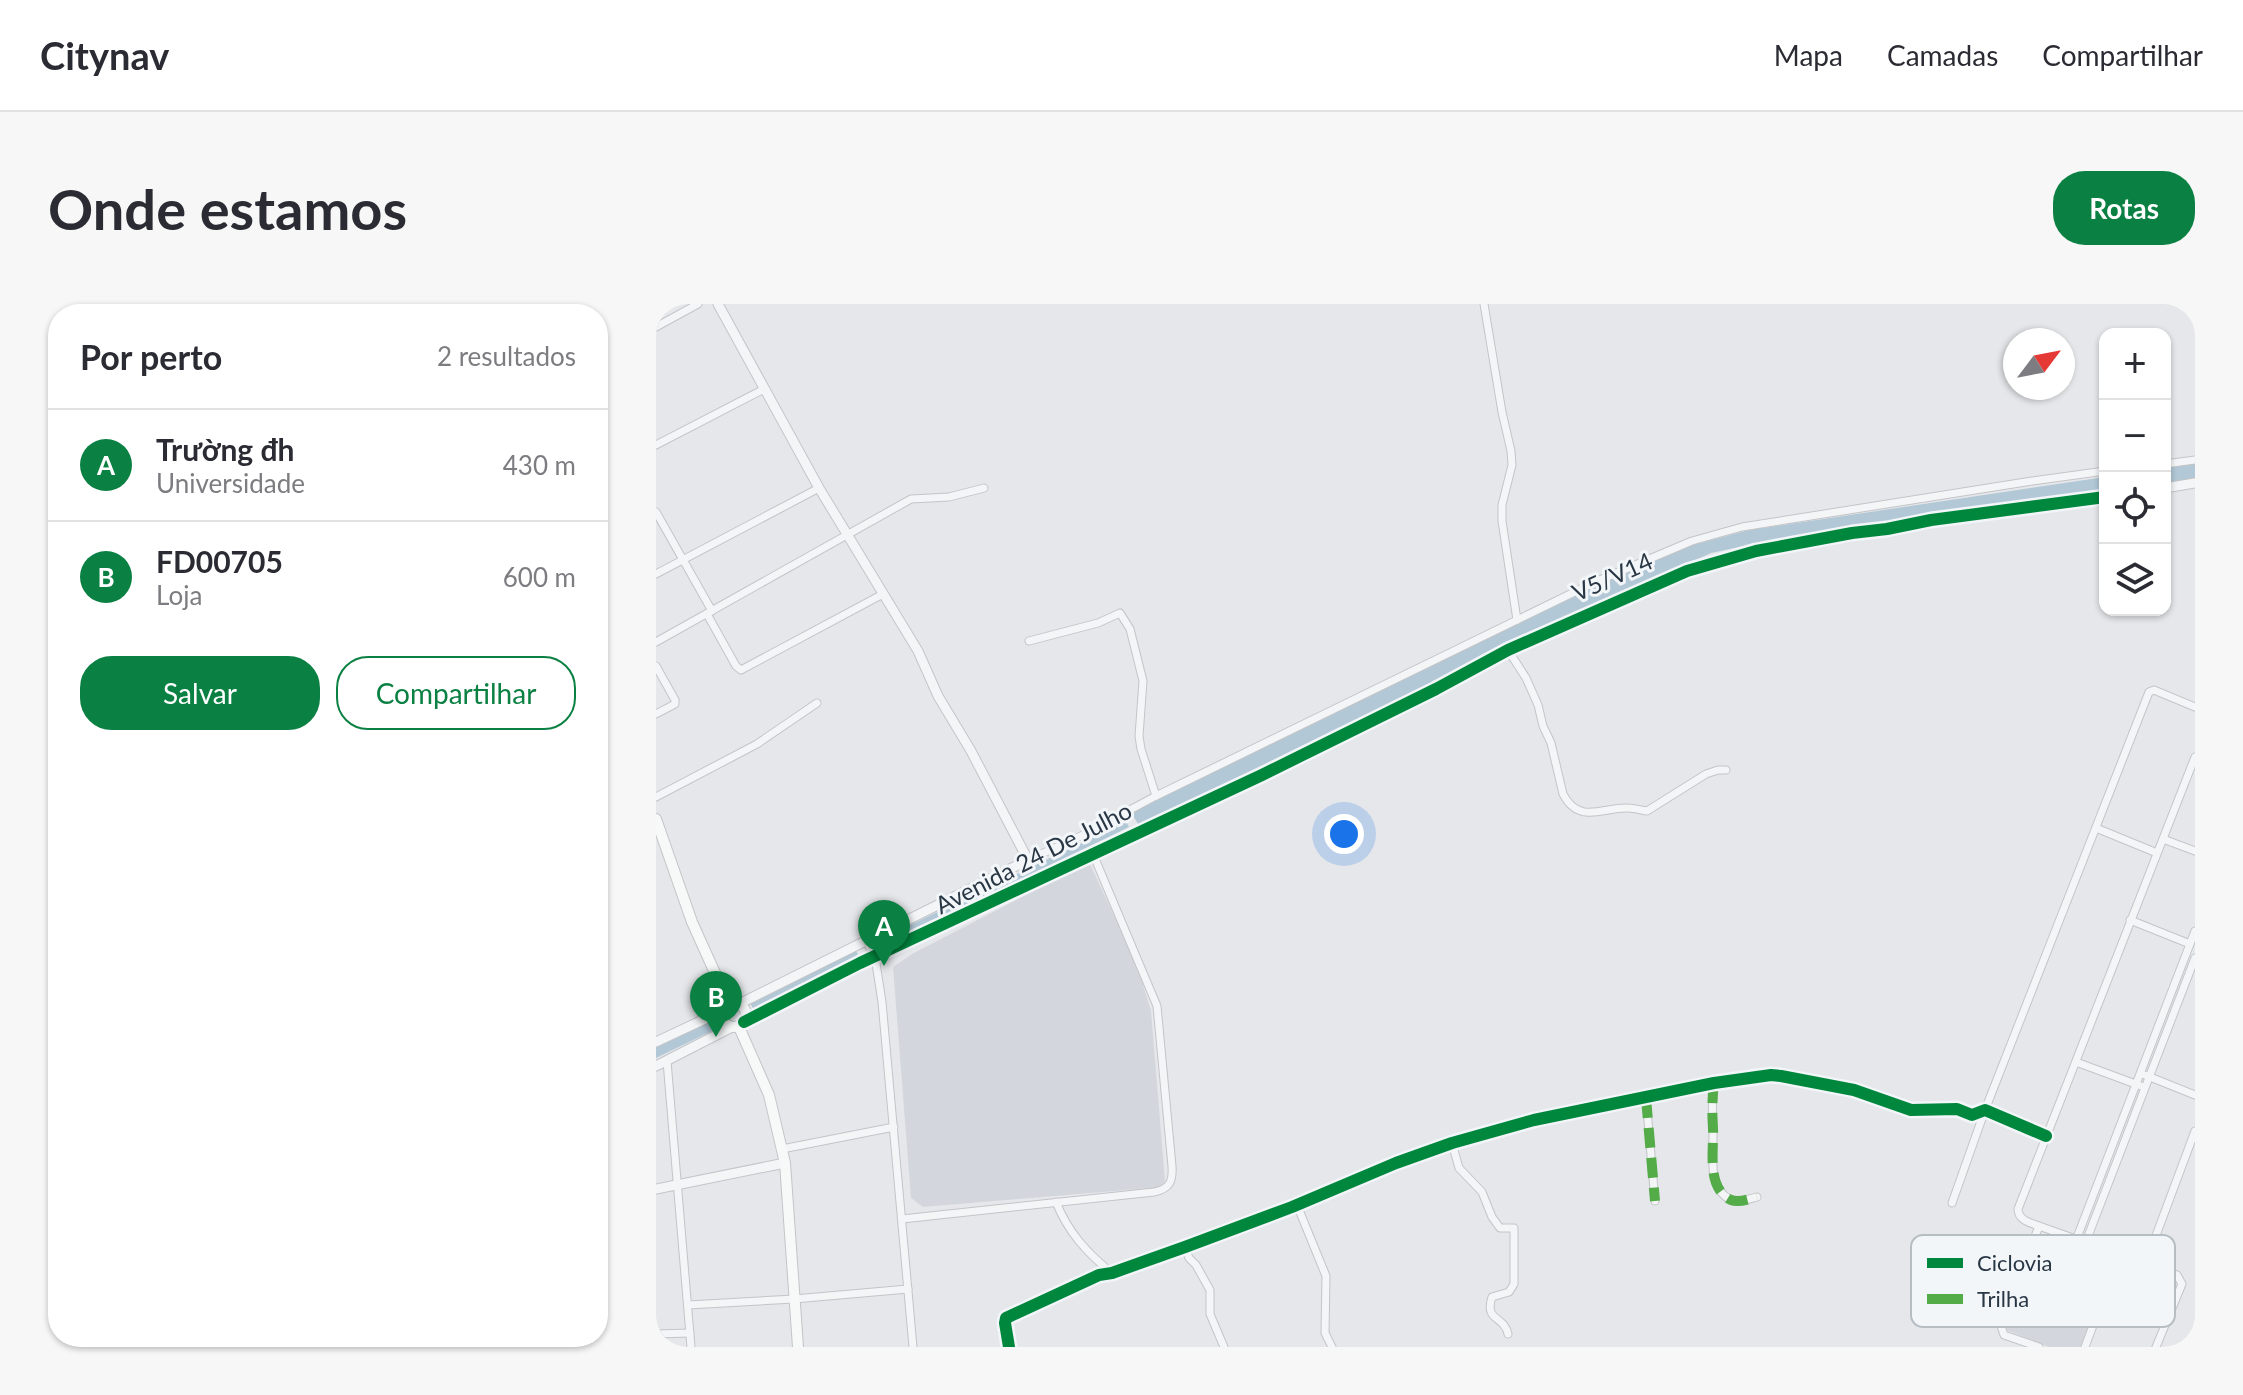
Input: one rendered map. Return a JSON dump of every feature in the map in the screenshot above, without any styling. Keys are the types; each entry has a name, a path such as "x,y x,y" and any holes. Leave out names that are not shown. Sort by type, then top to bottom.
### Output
{"main road":[{"path":"656,819 692,922 730,1006 746,1012 738,1025"},
{"path":"730,1006 723,1022 738,1025"},
{"path":"738,1025 769,1095 785,1163 798,1347"}],"street":[{"path":"656,327 698,304"},
{"path":"718,304 819,488 918,651 938,696 971,751 1028,860"},
{"path":"1484,304 1511,451 1512,465 1502,505 1502,521 1517,620"},
{"path":"656,445 764,389"},
{"path":"2171,463 2195,460"},
{"name":"V5/V14","path":"1156,796 1595,582 1692,541 1742,527 2099,472"},
{"path":"2171,487 2195,483"},
{"path":"656,574 819,488"},
{"path":"656,642 911,499 949,497 984,488"},
{"path":"656,1066 875,957 1262,775 1508,650 1687,571 1756,551 1852,533 2099,498"},
{"path":"656,512 684,560 736,666 741,670 883,594"},
{"name":"Avenida 24 De Julho","path":"656,1042 1083,835 1156,796 1143,761 1139,736 1143,681 1130,629 1120,613 1098,623 1029,641"},
{"path":"1508,650 1532,691 1551,743 1563,794 1573,806 1590,813 1630,808 1647,811 1699,777 1726,770"},
{"path":"656,666 675,700 675,704 656,714"},
{"path":"1952,1203 1985,1110 2149,692 2154,690 2195,707"},
{"path":"656,797 757,744 817,703"},
{"path":"2063,1235 2021,1218 2018,1209 2195,757"},
{"path":"2096,828 2157,853"},
{"path":"2163,839 2195,851"},
{"path":"902,1219 1154,1192 1170,1186 1172,1177 1157,1006 1093,854"},
{"path":"2130,920 2190,944"},
{"path":"2168,1016 2195,931"},
{"path":"866,941 875,957 882,1002 913,1347"},
{"path":"2078,1235 2195,958"},
{"path":"667,1061 691,1347"},
{"path":"2076,1062 2141,1086"},
{"path":"2145,1075 2195,1095"},
{"path":"1009,1347 1006,1318 1099,1275 1112,1273 1297,1205 1396,1163 1452,1143 1534,1120 1714,1083 1781,1076 1854,1090 1911,1110 1957,1109 1972,1115 1985,1110 2046,1136"},
{"path":"1714,1083 1711,1107 1712,1170 1720,1190 1729,1199 1736,1201 1757,1197"},
{"path":"1646,1098 1655,1201"},
{"path":"782,1149 894,1127"},
{"path":"2156,1235 2195,1131"},
{"path":"1452,1143 1459,1168 1482,1192 1500,1228 1514,1228 1514,1284 1509,1292 1492,1297 1489,1311 1505,1325 1508,1334"},
{"path":"2088,1235 2116,1149"},
{"path":"656,1189 785,1163"},
{"path":"1056,1202 1077,1240 1112,1273"},
{"path":"1297,1205 1326,1276 1325,1333 1332,1347"},
{"path":"2036,1235 2039,1226"},
{"path":"1185,1247 1210,1290 1210,1314 1224,1347"},
{"path":"2175,1274 2182,1284 2175,1301"},
{"path":"688,1305 908,1289"},
{"path":"2001,1327 2004,1335 2039,1347"},
{"path":"2085,1347 2092,1327"},
{"path":"2156,1347 2164,1327"},
{"path":"656,1334 690,1333"}],"shaded area":[{"path":"1089,862 1137,965 1151,1011 1165,1181 1162,1187 923,1207 911,1198 893,967 912,954"},
{"path":"2091,1327 2083,1347 2049,1347 2004,1329"}],"water":[{"path":"2195,464 2195,479 2171,482 2171,467"},
{"path":"2099,478 2099,492 1796,535 1711,553 1507,645 1153,819 1138,824 1131,812 1597,585 1685,547 1749,530"},
{"path":"1123,816 1129,827 881,949 877,941 1098,835"},
{"path":"855,949 860,958 754,1010 750,1003"},
{"path":"714,1019 718,1028 656,1058 656,1047"}],"marked path":[{"path":"1714,1083 1713,1158 1718,1187 1734,1201 1757,1197"},
{"path":"1646,1098 1655,1201"}],"cycle path":[{"path":"744,1022 860,963 1262,775 1508,650 1687,571 1756,551 1852,533 2099,498"},
{"path":"1009,1347 1006,1318 1099,1275 1112,1273 1292,1207 1396,1163 1452,1143 1534,1120 1714,1083 1781,1076 1854,1090 1911,1110 1957,1109 1972,1115 1985,1110 2046,1136"}],"place":[{"name":"Trường đh","path":"884,966"},
{"name":"FD00705","path":"716,1037"}]}
